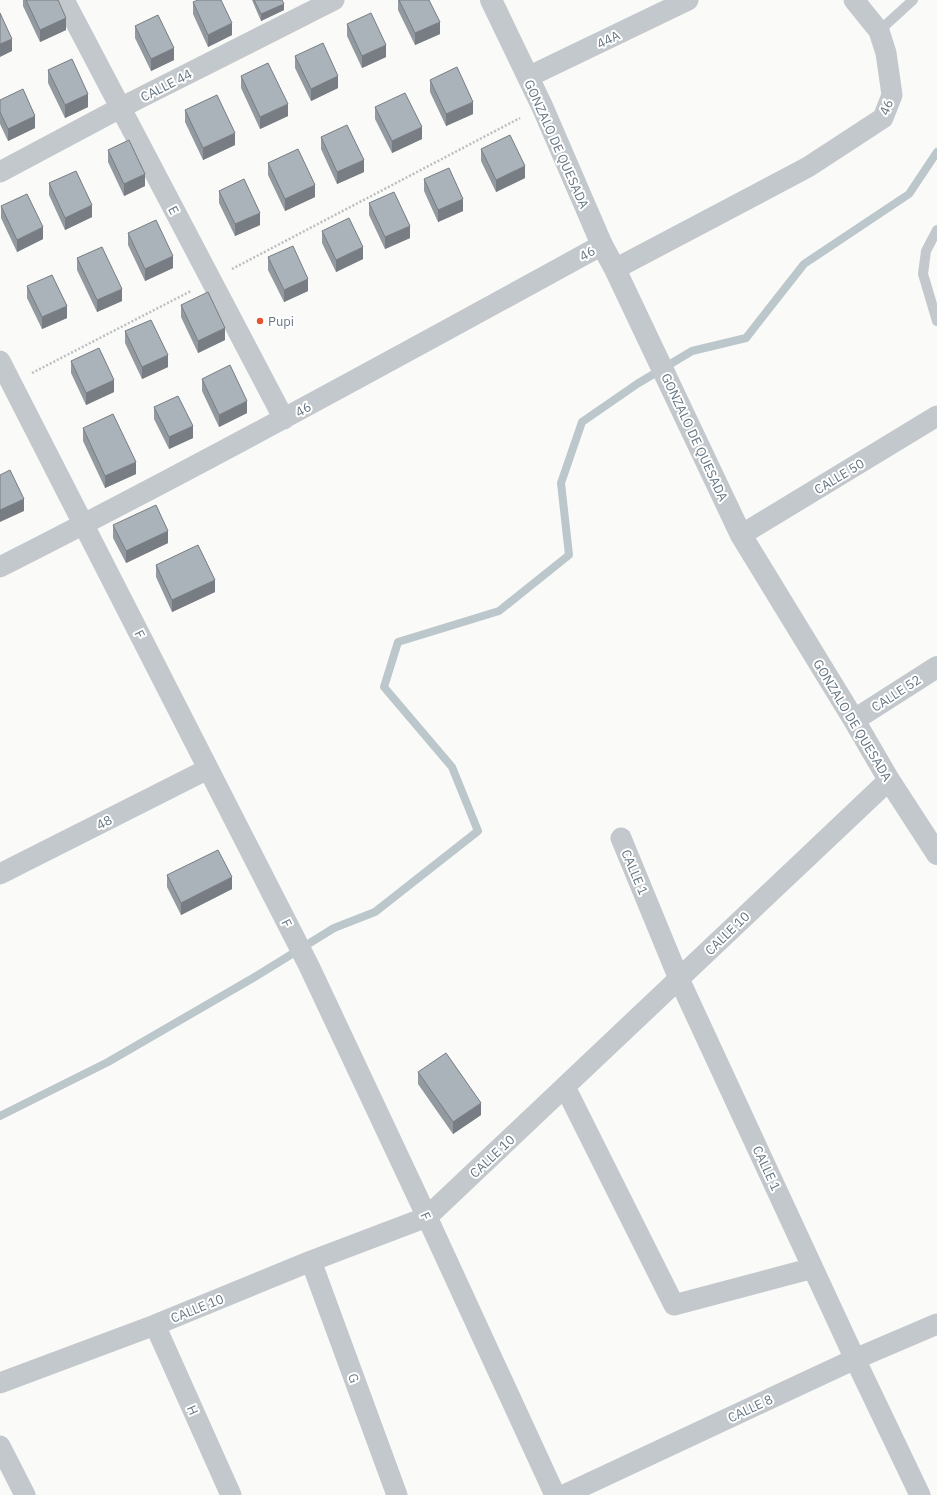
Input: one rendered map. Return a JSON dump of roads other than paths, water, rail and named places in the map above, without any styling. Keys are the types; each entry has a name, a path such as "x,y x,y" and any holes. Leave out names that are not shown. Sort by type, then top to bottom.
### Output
{"street":[{"name":"E","path":"64,0 284,419"},
{"name":"CALLE 44","path":"0,172 120,108 334,0"},
{"name":"GONZALO DE QUESADA","path":"491,0 542,106 602,245 615,269 742,535 889,780 937,854"},
{"name":"44A","path":"528,78 688,0"},
{"path":"854,0 879,31"},
{"name":"46","path":"615,269 808,167 883,118 892,95 886,52 879,31"},
{"name":"46","path":"0,567 84,525 284,419 602,245"},
{"name":"F","path":"0,361 309,966 555,1495"},
{"name":"CALLE 50","path":"742,535 937,416"},
{"name":"CALLE 52","path":"854,720 937,667"},
{"name":"48","path":"0,874 208,769"},
{"name":"CALLE 10","path":"0,1383 155,1325 311,1261 427,1217 889,780"},
{"name":"CALLE 1","path":"621,838 679,978 855,1359 920,1495"},
{"path":"565,1087 674,1305 813,1268"},
{"name":"G","path":"311,1261 397,1495"},
{"name":"CALLE 8","path":"564,1495 855,1359 937,1324"},
{"name":"H","path":"155,1325 231,1495"},
{"path":"0,1446 26,1495"}],"lane":[{"path":"879,31 912,0"},
{"path":"937,230 926,251 923,274 937,322"}],"waterway":[{"path":"0,1116 108,1062 253,978 334,928 375,912 478,831 452,767 384,687 398,642 499,611 569,555 561,483 582,422 637,384 692,351 746,338 804,264 909,194 937,152"}],"place":[{"name":"Pupi","path":"260,321"}]}
